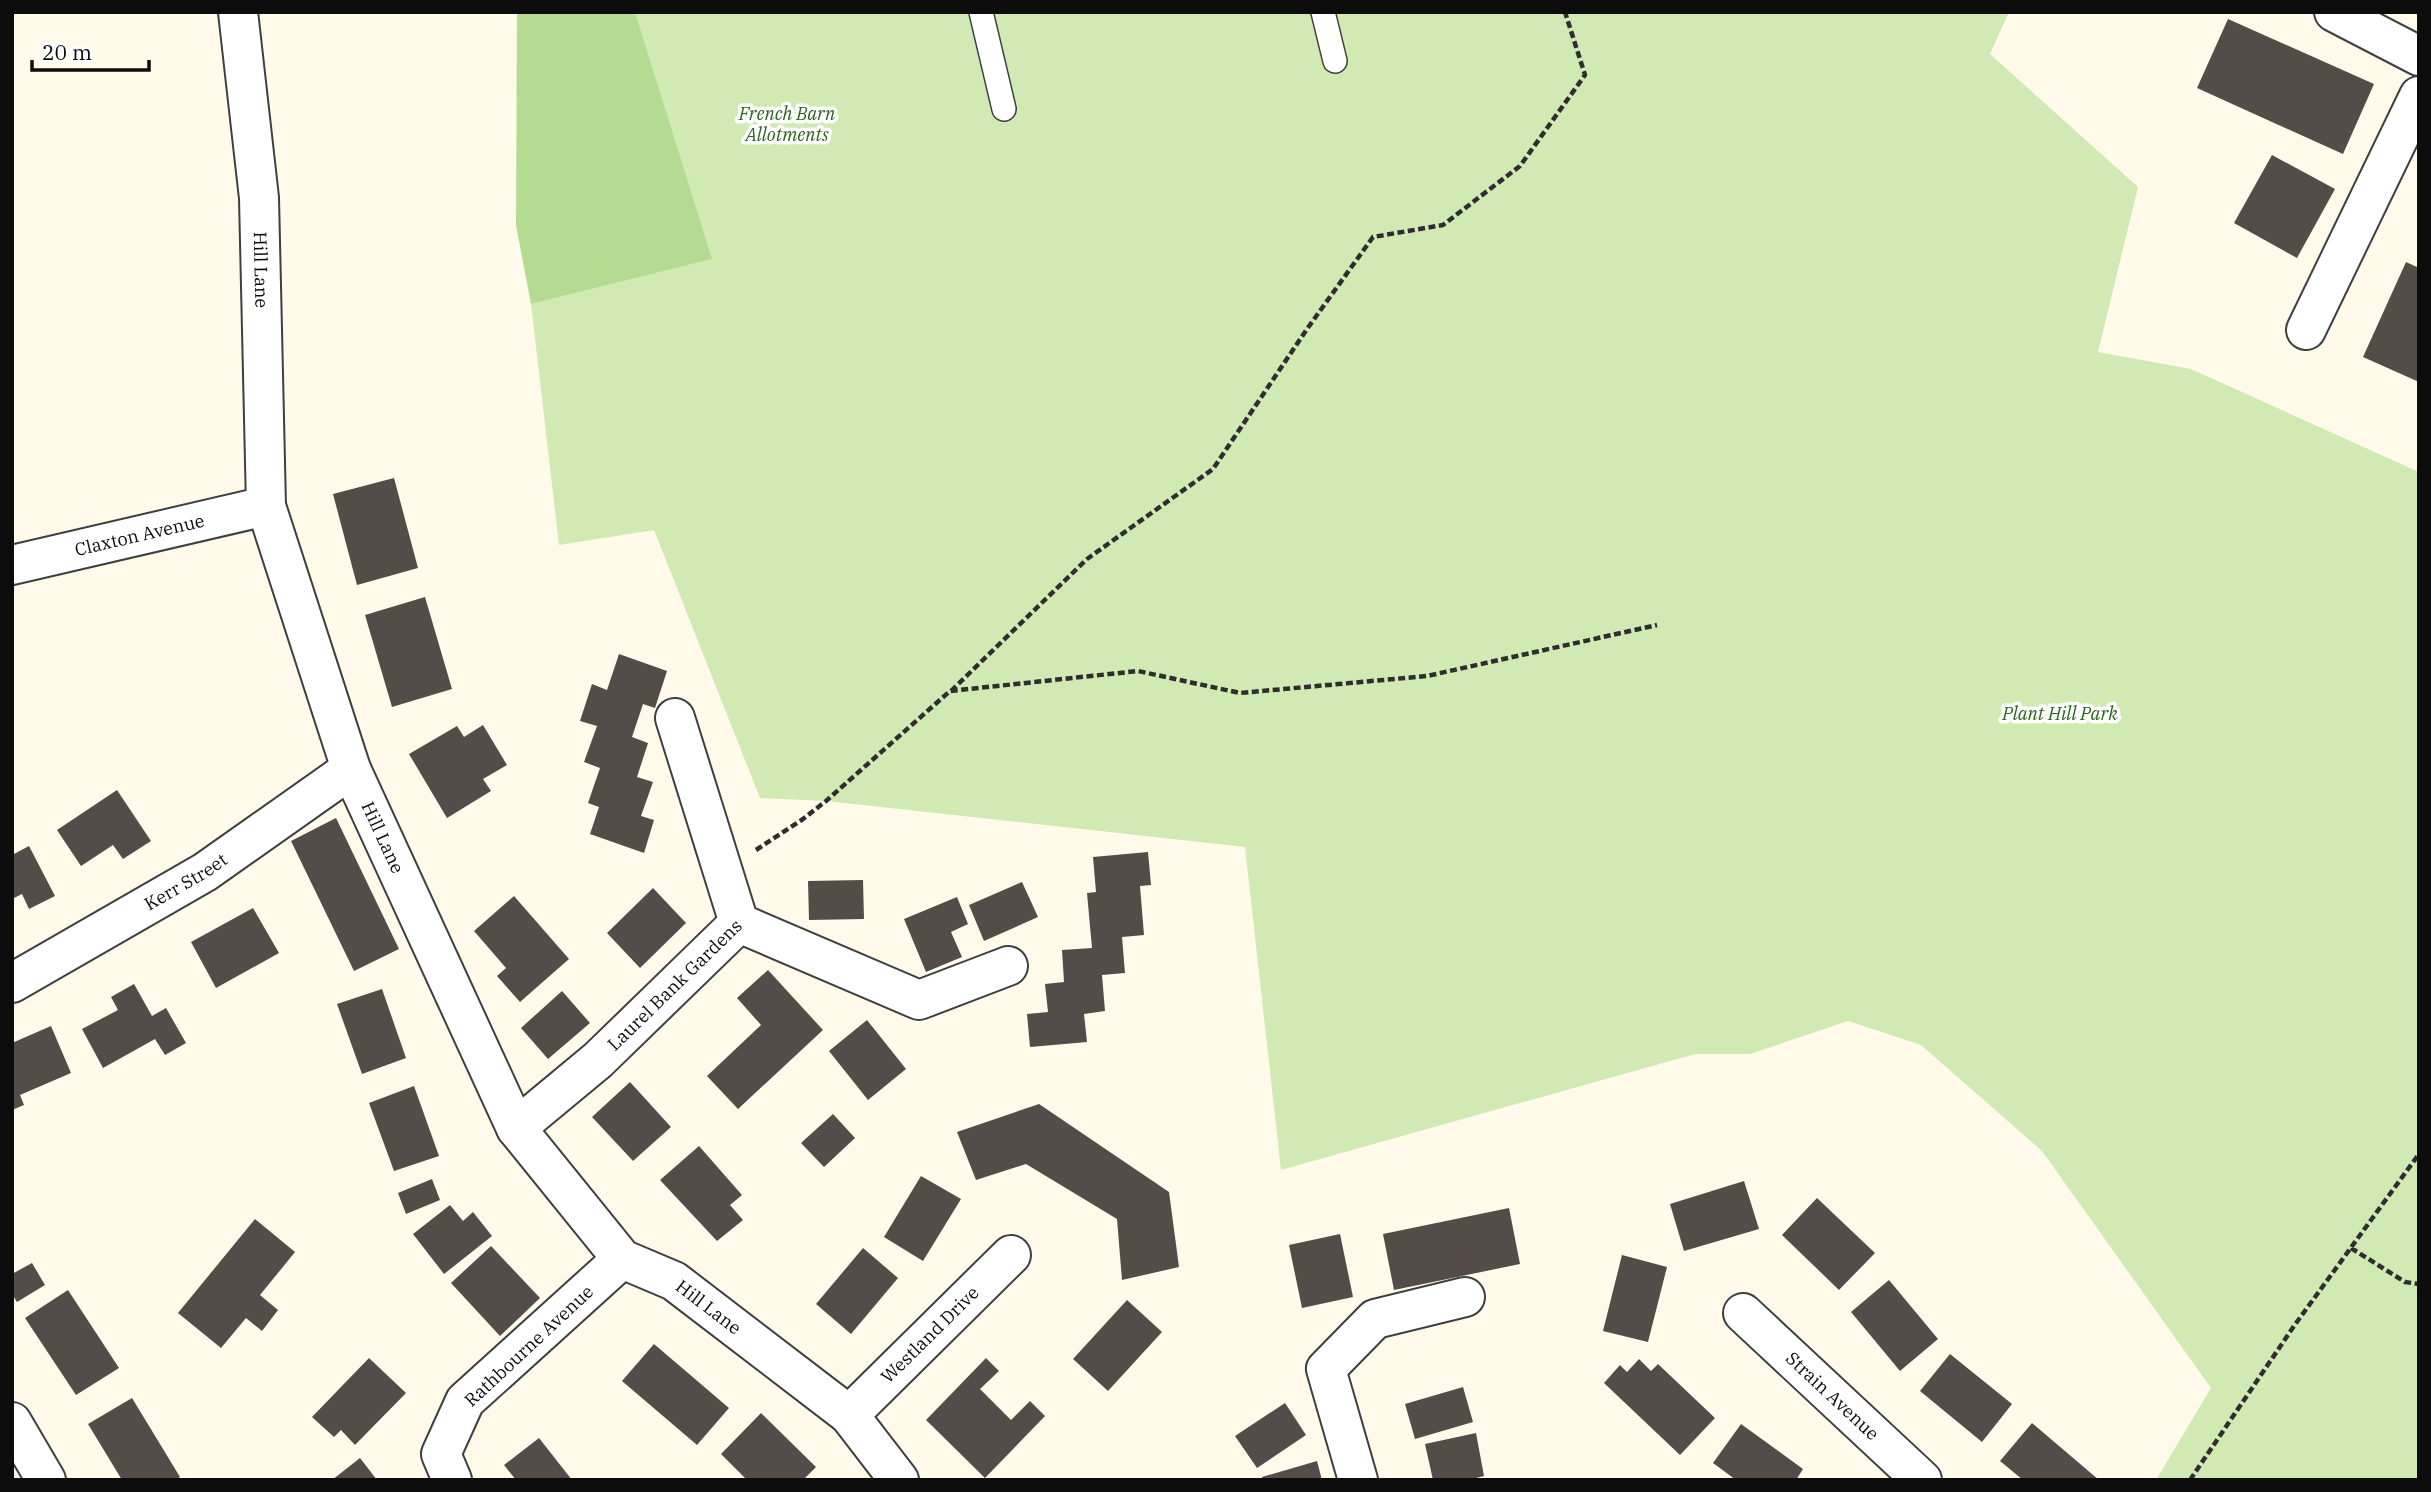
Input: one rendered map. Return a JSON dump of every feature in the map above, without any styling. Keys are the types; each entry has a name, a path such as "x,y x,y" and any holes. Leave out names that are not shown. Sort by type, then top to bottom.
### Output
{"street":[{"name":"Hill Lane","path":"238,12 259,198 266,506 351,769 516,1128 622,1259 674,1281 849,1415 899,1480"},
{"path":"2334,12 2419,56"},
{"path":"2306,330 2419,96"},
{"name":"Claxton Avenue","path":"12,565 266,506"},
{"path":"675,718 739,923"},
{"name":"Kerr Street","path":"12,983 205,872 351,769"},
{"name":"Laurel Bank Gardens","path":"516,1128 598,1060 739,923 919,1000 1008,966"},
{"name":"Westland Drive","path":"849,1415 1011,1255"},
{"name":"Rathbourne Avenue","path":"452,1480 441,1454 465,1401 622,1259"},
{"path":"1358,1480 1326,1369 1375,1319 1465,1297"},
{"name":"Strain Avenue","path":"1743,1313 1922,1480"},
{"path":"12,1422 46,1480"}],"lane":[{"path":"981,12 1004,109"},
{"path":"1323,12 1335,61"}],"path":[{"path":"723,871 811,813 950,691 1087,559 1213,469 1307,329 1373,237 1443,225 1520,166 1585,75 1565,12"},
{"path":"950,691 1138,671 1240,693 1427,676 1657,625"},
{"path":"2190,1480 2294,1325 2419,1154"},
{"path":"2351,1248 2405,1282 2419,1284"}],"green space":[{"path":"517,12 635,12 712,259 531,304 516,225"},
{"path":"635,12 2009,12 1990,54 2138,187 2098,352 2191,369 2419,472 2419,1480 2156,1480 2211,1388 2042,1151 1921,1045 1848,1021 1750,1054 1695,1054 1281,1170 1245,847 826,801 760,798 654,530 559,545 531,304 711,259"}],"building":[{"path":"2228,19 2374,84 2343,154 2197,88"},
{"path":"2272,155 2335,189 2297,258 2234,223"},
{"path":"2406,262 2419,268 2419,382 2363,357"},
{"path":"394,478 418,568 357,585 333,494"},
{"path":"425,597 452,689 392,707 365,615"},
{"path":"619,654 667,671 655,708 643,704 632,737 648,743 637,777 653,782 641,816 654,820 644,853 590,834 599,807 588,803 600,768 584,762 597,726 580,721 592,684 607,690"},
{"path":"483,725 507,765 483,779 491,791 447,818 409,754 457,726 464,737"},
{"path":"117,790 151,841 123,859 113,845 81,866 57,830"},
{"path":"336,818 399,949 354,971 291,841"},
{"path":"29,846 55,896 29,909 22,894 12,899 12,855"},
{"path":"1148,852 1151,885 1140,886 1144,935 1122,937 1125,973 1102,975 1105,1011 1084,1014 1087,1042 1030,1047 1027,1014 1048,1012 1045,984 1064,982 1062,950 1092,948 1087,893 1096,892 1093,857"},
{"path":"863,880 864,919 809,920 808,881"},
{"path":"1022,882 1038,917 984,941 969,905"},
{"path":"653,888 686,923 640,968 607,933"},
{"path":"514,896 569,959 520,1002 497,976 506,968 474,931"},
{"path":"957,897 968,924 951,932 962,957 926,972 904,919"},
{"path":"253,908 279,953 216,988 191,942"},
{"path":"768,970 823,1030 738,1109 707,1076 761,1025 737,998"},
{"path":"134,984 152,1016 166,1008 186,1043 165,1055 155,1039 103,1068 82,1029 118,1010 111,997"},
{"path":"382,989 406,1058 362,1074 337,1004"},
{"path":"562,991 590,1023 548,1059 521,1028"},
{"path":"867,1020 906,1069 868,1100 829,1051"},
{"path":"51,1026 71,1073 20,1095 24,1105 12,1110 12,1043"},
{"path":"630,1082 671,1127 633,1161 592,1117"},
{"path":"414,1086 439,1156 394,1171 369,1103"},
{"path":"1039,1104 1169,1192 1179,1267 1122,1280 1117,1219 1026,1164 976,1180 957,1132"},
{"path":"833,1114 855,1138 824,1167 801,1143"},
{"path":"699,1146 742,1195 730,1205 743,1220 717,1241 660,1180"},
{"path":"921,1176 961,1199 923,1261 884,1237"},
{"path":"432,1179 440,1200 406,1214 398,1193"},
{"path":"1744,1181 1759,1229 1684,1251 1670,1204"},
{"path":"1817,1198 1875,1253 1839,1290 1782,1235"},
{"path":"450,1205 463,1221 473,1212 492,1236 444,1274 413,1234"},
{"path":"1509,1208 1520,1264 1394,1290 1383,1234"},
{"path":"255,1219 295,1252 260,1295 278,1310 262,1331 246,1318 221,1348 178,1313"},
{"path":"1340,1234 1353,1297 1302,1308 1289,1245"},
{"path":"491,1246 540,1298 500,1336 451,1283"},
{"path":"863,1248 898,1278 851,1334 816,1304"},
{"path":"1622,1255 1667,1267 1648,1342 1603,1331"},
{"path":"32,1263 45,1285 17,1302 12,1294 12,1274"},
{"path":"1889,1280 1938,1339 1900,1371 1851,1312"},
{"path":"68,1290 119,1368 76,1395 25,1318"},
{"path":"1127,1300 1162,1332 1108,1391 1073,1359"},
{"path":"654,1344 729,1408 697,1445 622,1381"},
{"path":"1950,1354 2012,1404 1982,1442 1920,1391"},
{"path":"369,1358 406,1393 355,1445 341,1430 334,1437 312,1417"},
{"path":"986,1358 999,1371 980,1389 1011,1420 1030,1401 1045,1416 985,1478 926,1420"},
{"path":"1639,1359 1651,1371 1658,1364 1715,1418 1680,1455 1604,1383 1620,1365 1627,1372"},
{"path":"1463,1387 1473,1422 1415,1439 1405,1404"},
{"path":"132,1398 180,1477 175,1480 122,1480 88,1424"},
{"path":"1285,1403 1306,1435 1257,1468 1235,1436"},
{"path":"761,1413 816,1467 803,1480 747,1480 721,1454"},
{"path":"2032,1423 2099,1480 2023,1480 2000,1461"},
{"path":"1741,1424 1803,1469 1796,1480 1736,1480 1713,1463"},
{"path":"1476,1433 1484,1476 1468,1480 1433,1480 1425,1444"},
{"path":"539,1438 572,1480 516,1480 504,1465"},
{"path":"360,1458 377,1480 332,1480"},
{"path":"1317,1461 1322,1480 1262,1480 1262,1477"}],"park label":[{"name":"French Barn Allotments","path":"787,124"},
{"name":"Plant Hill Park","path":"2060,714"}]}
